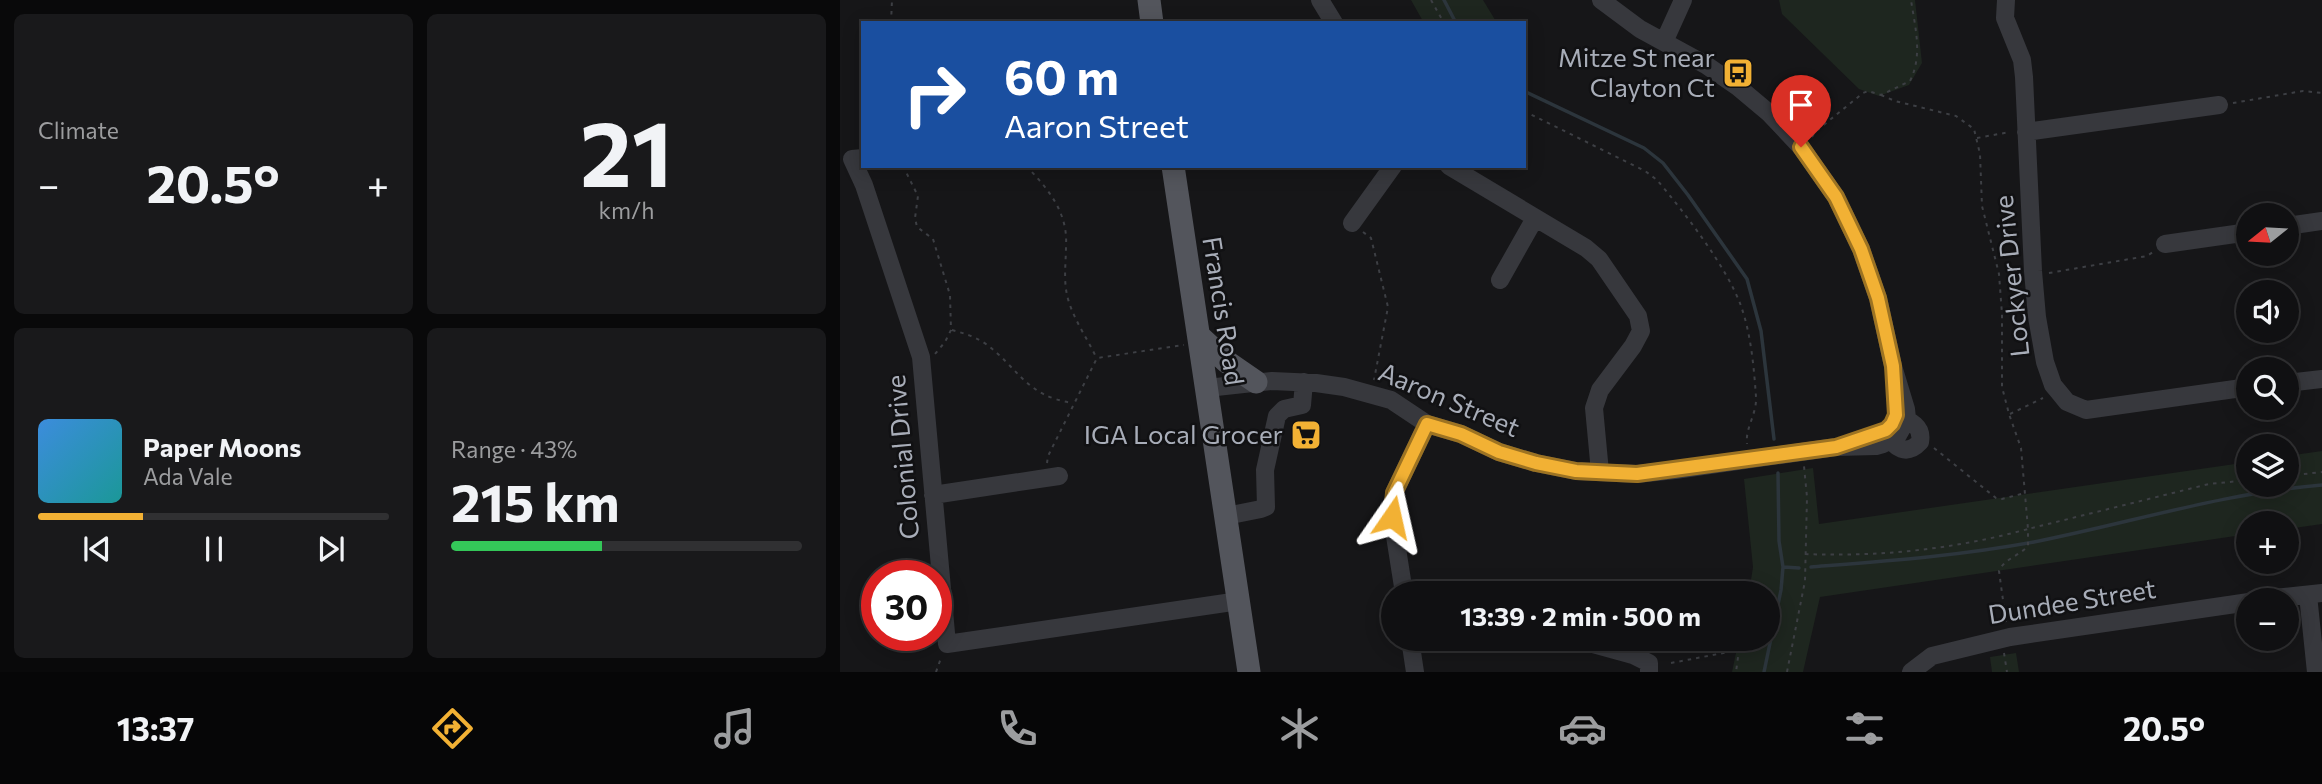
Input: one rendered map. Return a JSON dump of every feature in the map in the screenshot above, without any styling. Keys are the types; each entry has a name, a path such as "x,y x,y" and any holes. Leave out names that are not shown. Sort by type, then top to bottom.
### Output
{"main road":[{"path":"1149,0 1152,21"},
{"name":"Francis Road","path":"1173,168 1192,340 1207,388 1250,672"},
{"path":"1192,340 1256,383"}],"street":[{"path":"1320,0 1333,21"},
{"path":"1601,0 1640,29 1706,65 1738,87 1769,113 1808,156 1836,197 1861,249 1878,298 1906,409 1895,427 1897,448 1914,448 1920,442 1919,428 1895,427"},
{"path":"1664,42 1683,0"},
{"name":"Lockyer Drive","path":"2006,0 2005,18 2022,60 2037,317 2045,362 2053,385 2058,391"},
{"path":"2026,132 2219,105"},
{"name":"Colonial Drive","path":"861,158 852,159 864,185 921,357 947,644 1239,601"},
{"path":"1352,223 1392,168"},
{"path":"1452,168 1586,248 1599,259 1638,316 1641,331 1601,390 1594,408 1601,472"},
{"path":"1500,280 1535,218"},
{"path":"2300,224 2322,221"},
{"path":"2165,244 2236,234"},
{"path":"2299,382 2322,379"},
{"path":"1226,516 1261,509 1267,505 1265,470 1277,416 1284,409 1301,405 1304,382"},
{"name":"Aaron Street","path":"1207,388 1304,382 1344,387 1391,400 1427,424 1461,434 1499,452 1576,471 1637,474 1675,471 1836,447 1895,427"},
{"path":"2058,391 2067,402 2086,410 2236,389"},
{"path":"1402,581 1392,517 1394,493 1427,424"},
{"path":"933,495 1054,477"},
{"path":"2315,594 2316,672"},
{"name":"Dundee Street","path":"1911,672 1932,656 2006,638 2236,603"},
{"path":"1412,651 1415,672"},
{"path":"1618,651 1649,663 1649,672"}],"path":[{"path":"891,21 892,0"},
{"path":"1431,0 1443,21"},
{"path":"1809,141 1815,132 1863,93 1868,91 1881,95 1910,80 1916,66 1917,47 1911,0"},
{"path":"2219,105 2303,91 2322,93"},
{"path":"1526,112 1645,171 1657,180 1720,266 1733,287 1747,327 1757,400 1746,436 1748,445"},
{"path":"1976,138 2015,131 2026,132"},
{"path":"1028,168 1047,189 1061,214 1067,236 1065,274 1068,299 1077,323 1097,358"},
{"path":"1352,223 1371,238 1388,307 1371,394"},
{"path":"2033,271 2046,273 2147,256 2165,244"},
{"path":"951,330 980,340 991,348 1028,386 1059,401 1073,403"},
{"path":"1097,358 1192,340"},
{"path":"1054,477 1048,456 1097,358"},
{"path":"2009,414 2058,391"},
{"path":"1920,442 1932,446 1996,498 2025,493"},
{"path":"1787,672 1805,581 1807,497 1804,465"},
{"path":"2299,475 2322,472"},
{"path":"1805,554 1856,556 1919,550 2028,529 2028,546 2020,555 2002,564 1998,571 2007,672"},
{"path":"1671,663 1738,650 1736,672"}],"shaded area":[{"path":"1411,0 1483,0 1496,21 1423,21"},
{"path":"1779,0 1915,0 1922,63 1909,85 1879,96 1859,89 1782,14"},
{"path":"2322,451 2322,524 2299,527 2299,511 2236,511 2236,536 1820,597 1803,672 1732,672 1736,651 1780,651 1780,581 1751,581 1753,567 1744,479 1813,468 1819,524 2236,464 2236,497 2299,497 2299,454"},
{"path":"2016,653 2019,672 1992,672 1990,657"}],"waterway":[{"path":"1444,0 1455,21"},
{"path":"1526,92 1644,148 1663,163 1688,195 1747,279 1761,331 1774,439"},
{"path":"1764,672 1781,590 1783,567 1779,541 1778,473"},
{"path":"1811,567 1923,558 2006,547 2213,502 2322,485"},
{"path":"1784,567 1799,568"}],"place":[{"name":"Mitze St near Clayton Ct","path":"1738,73"},
{"name":"IGA Local Grocer","path":"1306,435"}],"route":[{"path":"1392,517 1394,493 1427,424 1461,434 1499,452 1536,463 1576,471 1637,474 1675,471 1836,447 1886,430 1896,415 1893,366 1878,298 1861,249 1836,197 1801,147"}]}
